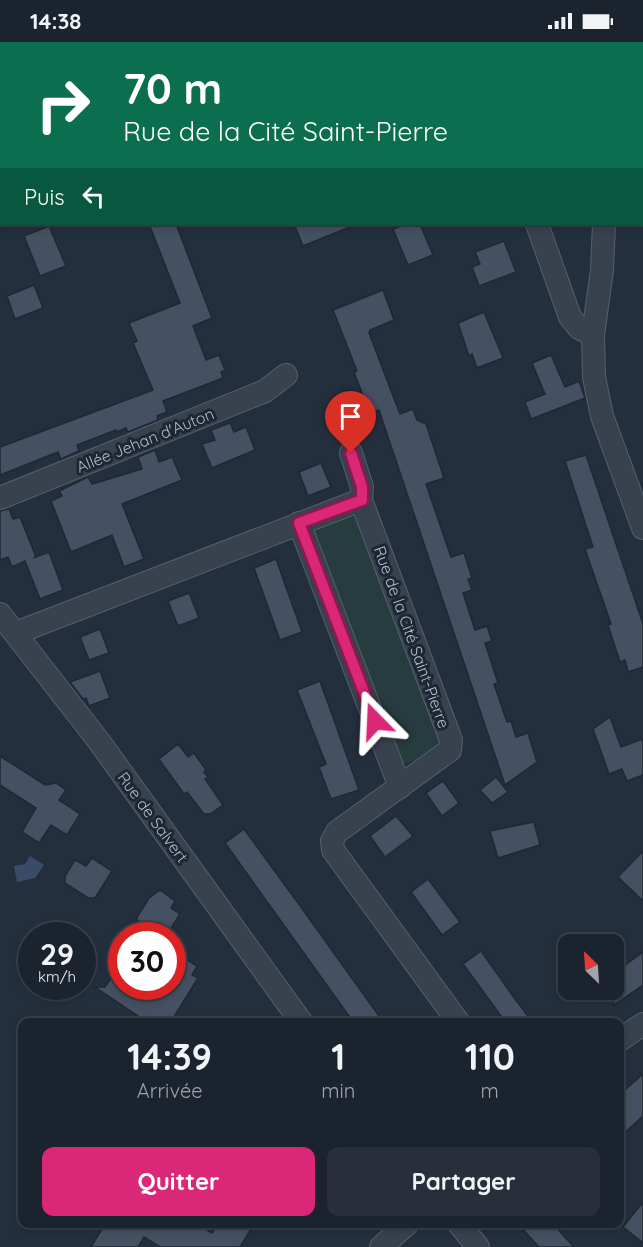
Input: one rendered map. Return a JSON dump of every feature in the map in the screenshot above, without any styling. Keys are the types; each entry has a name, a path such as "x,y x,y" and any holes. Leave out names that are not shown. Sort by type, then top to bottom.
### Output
{"street":[{"path":"537,225 570,317 579,328 593,335"},
{"path":"604,225 602,270 593,335 594,377 598,400 643,528"},
{"name":"Allée Jehan d'Auton","path":"0,498 265,391 286,375"},
{"name":"Rue de la Cité Saint-Pierre","path":"351,453 362,487 362,500 451,740 450,750 337,832 332,841 333,850 455,1018"},
{"path":"16,633 362,500"},
{"path":"299,523 400,787"},
{"name":"Rue de Salvert","path":"0,614 98,740 298,1018"},
{"path":"624,1037 643,1024"},
{"path":"381,1247 402,1228"},
{"path":"462,1228 478,1247"}],"green space":[{"path":"359,510 446,747 400,766 306,530"}],"water":[{"path":"30,856 44,865 35,878 17,882 14,866 25,864"}],"building":[{"path":"149,225 176,225 212,318 193,326 206,360 219,355 225,370 221,372 223,378 163,401 167,412 157,416 158,420 128,432 126,428 117,432 116,430 77,445 79,451 61,459 58,452 0,475 0,447 153,390 133,343 137,341 129,323 180,303"},
{"path":"294,225 355,225 303,246"},
{"path":"404,225 420,225 433,255 408,265 393,229"},
{"path":"49,226 66,266 40,276 24,236"},
{"path":"504,241 516,272 479,286 472,267 480,264 475,252"},
{"path":"34,285 43,308 15,319 7,296"},
{"path":"383,290 394,320 370,330 369,333 400,414 413,409 417,420 426,424 444,478 426,484 451,557 464,553 472,578 468,579 472,590 463,593 475,630 487,626 492,641 485,643 498,683 494,684 507,722 511,721 516,737 528,733 537,762 505,785 379,410 370,414 354,372 357,371 333,310"},
{"path":"484,312 503,358 477,368 472,354 469,356 458,323"},
{"path":"551,355 565,387 579,381 585,398 531,419 525,402 545,394 532,363"},
{"path":"230,423 234,432 246,427 255,450 212,468 202,444 215,440 211,430"},
{"path":"155,450 159,462 172,457 182,480 122,504 144,559 124,567 112,535 71,552 51,501 62,496 59,491 88,477 92,484 142,469 138,457"},
{"path":"586,455 643,624 643,667 628,672 625,660 620,662 608,625 611,624 585,549 593,547 565,461"},
{"path":"321,463 331,487 308,496 299,472"},
{"path":"9,509 13,519 20,517 36,557 49,552 63,590 40,599 25,561 12,567 8,557 0,560 0,511"},
{"path":"276,559 302,632 280,640 254,568"},
{"path":"189,593 199,618 178,626 168,601"},
{"path":"100,629 109,653 89,660 80,637"},
{"path":"100,671 110,698 89,706 86,698 83,699 70,682"},
{"path":"320,681 359,790 331,799 319,767 326,764 297,690"},
{"path":"610,717 621,747 643,739 643,775 627,781 622,769 609,774 593,729"},
{"path":"178,744 188,757 194,753 206,770 204,772 208,777 205,779 223,805 210,814 204,814 187,792 184,794 159,759"},
{"path":"0,756 45,785 56,783 66,790 59,800 80,814 67,835 51,825 39,843 22,832 36,808 0,785"},
{"path":"496,777 508,792 492,803 480,790"},
{"path":"443,781 459,803 442,816 426,793"},
{"path":"396,816 413,836 385,857 370,836"},
{"path":"534,822 540,845 498,858 490,831"},
{"path":"244,829 380,1018 350,1018 225,843"},
{"path":"643,851 643,901 618,877"},
{"path":"92,858 112,871 95,898 88,898 65,883 65,876 75,860 86,866"},
{"path":"428,879 460,922 442,935 411,892"},
{"path":"160,890 175,901 171,908 180,914 175,922 140,922 136,919 149,898"},
{"path":"481,951 529,1018 502,1018 463,964"},
{"path":"643,952 643,985 624,998 624,966"},
{"path":"186,959 197,966 192,975 198,978 186,997"},
{"path":"108,983 108,996 96,988 105,987"},
{"path":"114,1000 184,1000 173,1018 137,1018 138,1016"},
{"path":"643,1074 643,1116 624,1133 624,1091"},
{"path":"643,1202 643,1243 624,1226"},
{"path":"103,1228 204,1228 212,1233 215,1228 252,1228 240,1247 160,1247 144,1237 138,1247 91,1247"},
{"path":"522,1228 557,1228 574,1247 539,1247"}],"route":[{"path":"351,453 362,487 362,500 299,523 375,721"}]}
